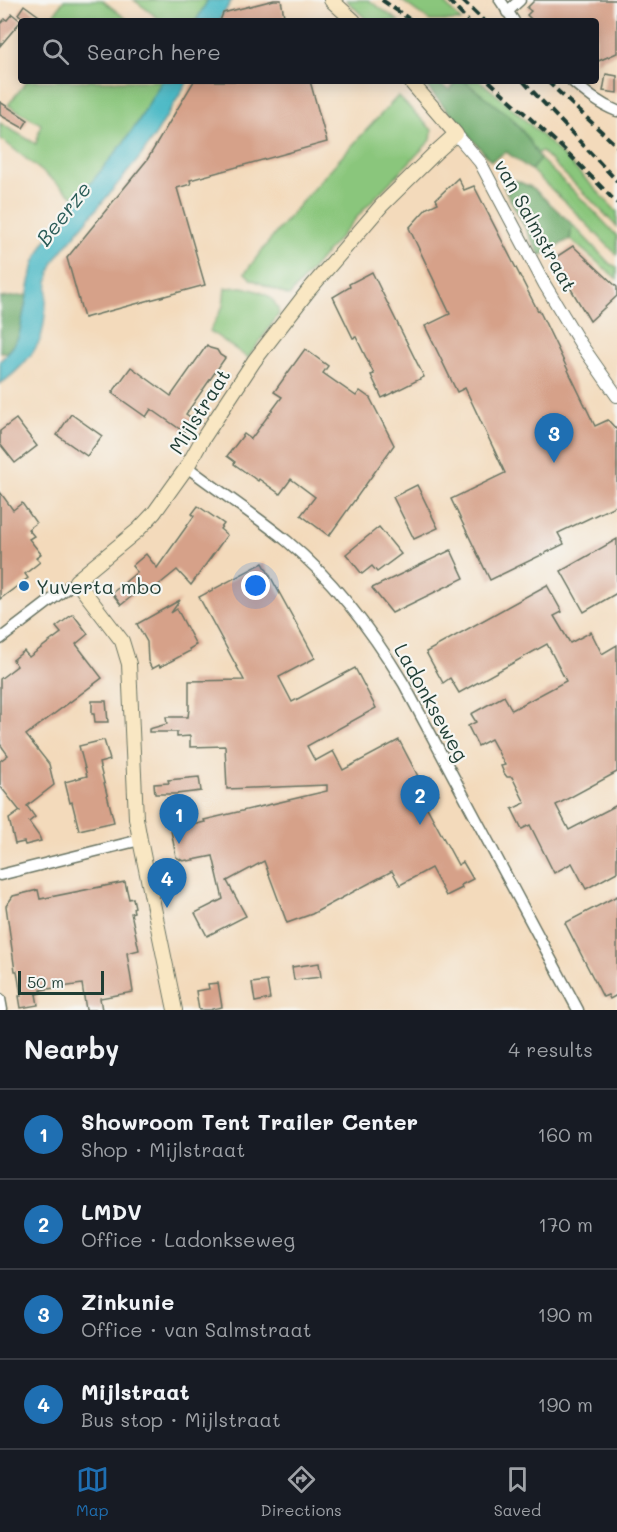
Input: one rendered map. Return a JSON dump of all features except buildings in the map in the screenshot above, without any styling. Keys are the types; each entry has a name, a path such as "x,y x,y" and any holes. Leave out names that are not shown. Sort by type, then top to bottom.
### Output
{"main road":[{"path":"330,0 351,18"},
{"name":"van Salmstraat","path":"413,84 456,134"},
{"name":"Mijlstraat","path":"76,581 138,530 154,513 187,467 254,361 308,291 382,205 456,134"},
{"path":"76,581 122,641 129,664 134,794 140,840 175,1010"}],"street":[{"path":"500,0 510,17 520,0"},
{"path":"576,84 593,98 617,111"},
{"name":"van Salmstraat","path":"456,134 480,162 545,285 580,343 617,396"},
{"name":"Ladonkseweg","path":"187,467 288,542 354,609 404,684 578,1010"},
{"path":"0,639 76,581"},
{"path":"0,875 140,840"},
{"path":"0,999 2,1010"}],"green space":[{"path":"64,0 102,0 125,18 51,18"},
{"path":"134,0 208,0 198,18 158,18"},
{"path":"346,0 368,0 395,18 365,18"},
{"path":"401,0 442,0 458,18 426,18"},
{"path":"25,84 160,84 122,145 78,200 0,138 0,123 36,144 41,124 8,105"},
{"path":"425,84 439,84 450,90 454,84 468,84 508,115 527,137 540,159 531,170 506,152 491,161"},
{"path":"468,84 484,84 551,144 617,212 617,227 541,151 537,154 513,119"},
{"path":"398,96 432,130 431,140 365,208 289,296 251,279 245,273 281,227"},
{"path":"540,159 617,236 617,255 531,170"},
{"path":"515,180 533,188 572,224 570,239 540,256 503,186"},
{"path":"572,224 610,264 617,267 617,279 570,239"},
{"path":"243,287 261,292 271,298 279,314 248,358 210,331 223,306 225,288"},
{"path":"27,295 19,336 8,352 0,352 0,298"}],"water":[{"path":"208,0 232,0 221,18 198,18"},
{"path":"160,84 186,84 140,157 54,262 48,280 40,340 23,365 0,384 0,361 19,336 34,263 43,245 138,122"}],"railway":[{"path":"382,0 408,18"},
{"path":"448,0 465,18"},
{"path":"462,0 481,18"},
{"path":"492,84 567,152 617,203"},
{"path":"526,84 617,181"},
{"path":"550,84 617,146"}],"place":[{"name":"Zinkunie","path":"554,463"},
{"name":"Yuverta mbo","path":"24,586"},
{"name":"LMDV","path":"420,825"},
{"name":"Showroom Tent Trailer Center","path":"179,844"},
{"name":"Mijlstraat","path":"167,908"}],"water label":[{"name":"Beerze","path":"63,213"}]}
